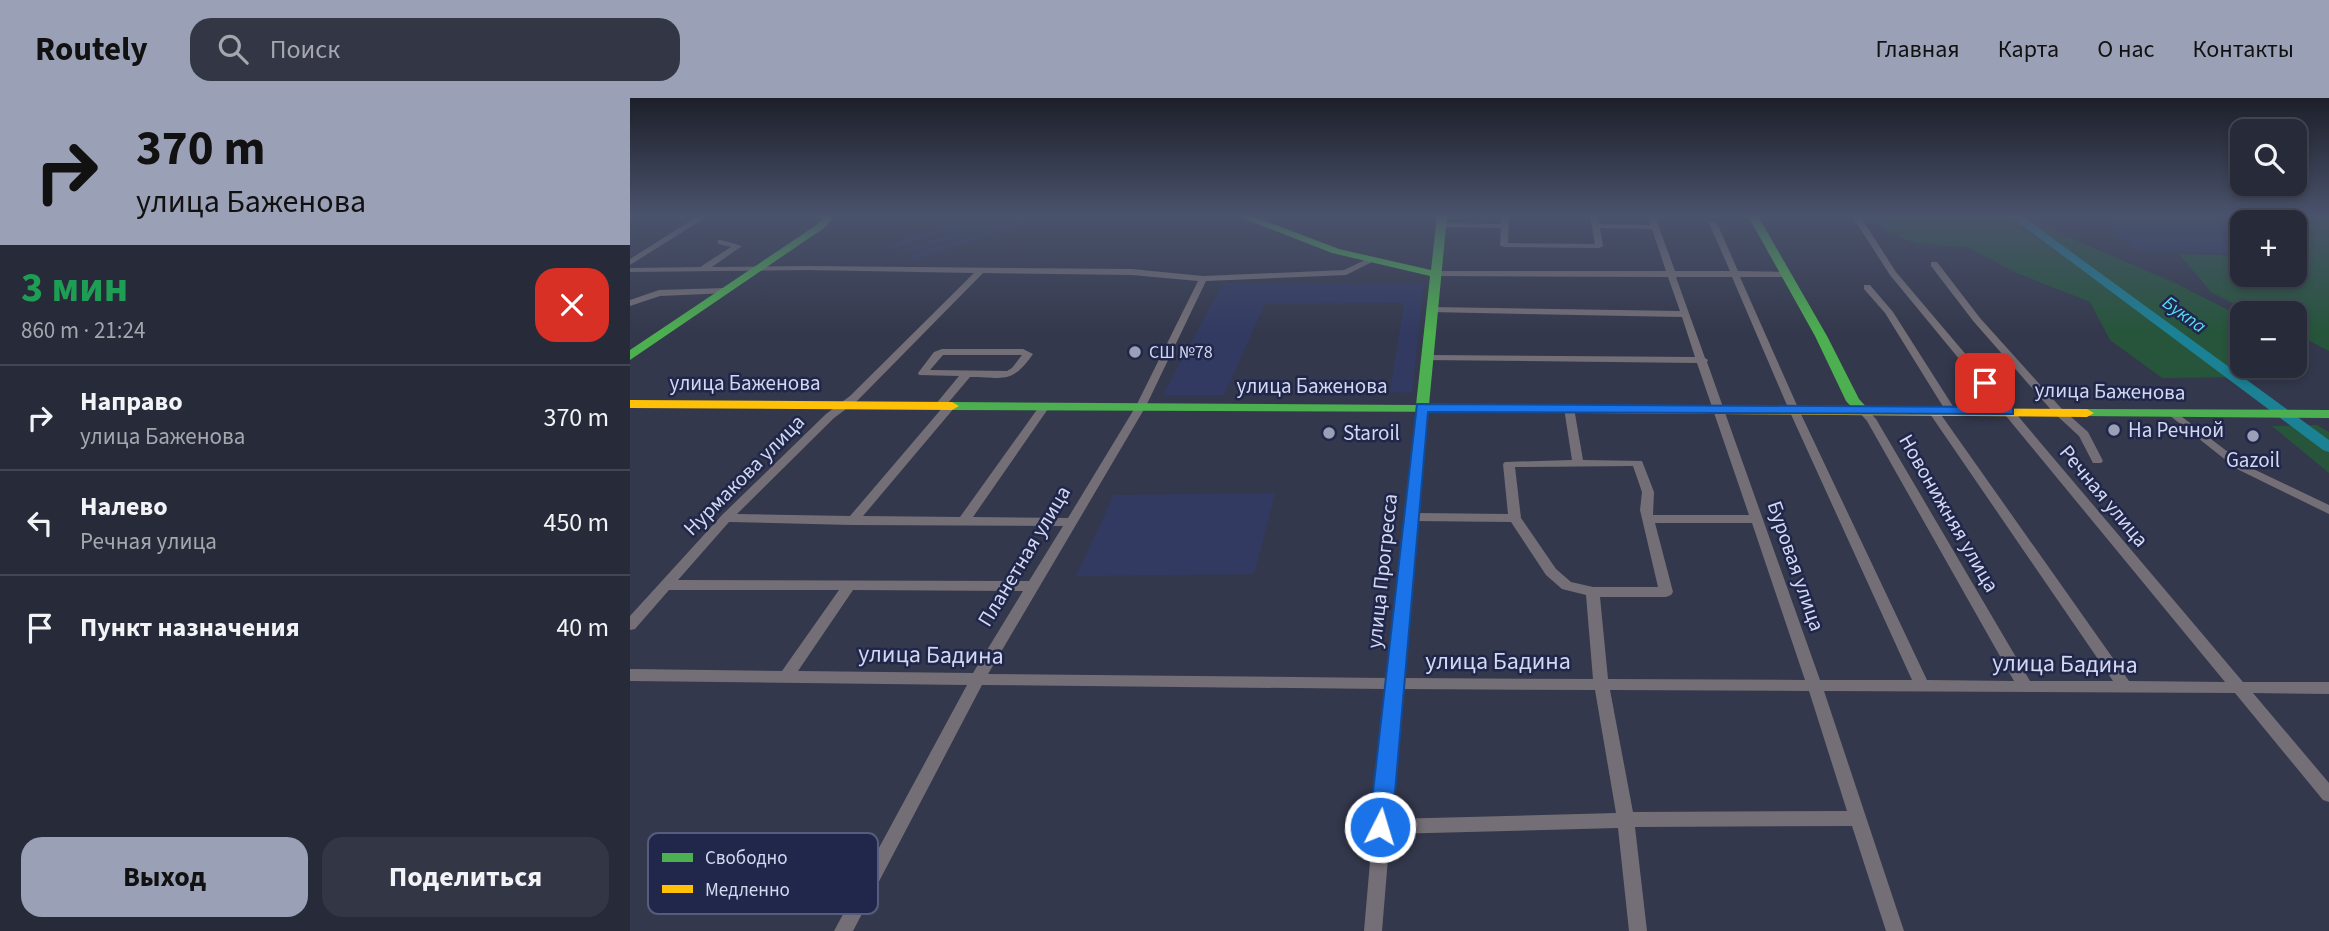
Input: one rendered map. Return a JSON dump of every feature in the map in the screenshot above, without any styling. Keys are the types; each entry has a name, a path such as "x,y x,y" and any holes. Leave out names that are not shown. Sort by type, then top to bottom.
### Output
{"main road":[{"path":"630,356 777,255"},
{"path":"1353,255 1436,274"},
{"name":"улица Прогресса","path":"1422,407 1438,255"},
{"name":"Новонижняя улица","path":"1776,255 1853,401 1862,410"},
{"name":"улица Баженова","path":"630,404 2322,414"}],"street":[{"path":"700,270 724,255"},
{"name":"Буровая улица","path":"1665,255 1815,686 1895,931"},
{"path":"1727,255 1794,410 1923,687"},
{"name":"Речная улица","path":"1881,255 1893,273 2329,795"},
{"path":"630,270 1132,272 1203,279 1346,272 1370,261"},
{"path":"1934,264 1977,320 2057,411 2084,434 2096,461"},
{"name":"Нурмакова улица","path":"630,625 726,518 981,270"},
{"path":"1436,274 1787,274"},
{"name":"Планетная улица","path":"878,865 978,678 1141,406 1203,279"},
{"path":"1867,287 1889,312 1951,411"},
{"path":"630,303 659,293 725,291"},
{"path":"1432,310 1686,314"},
{"path":"942,352 1028,354 1016,370 1009,374 967,374 923,372 942,352"},
{"path":"1427,358 1703,360"},
{"path":"852,521 967,374"},
{"path":"965,519 1045,406"},
{"name":"улица Прогресса","path":"1373,931 1393,684 1422,407"},
{"path":"1569,408 1578,464"},
{"name":"Новонижняя улица","path":"1862,410 1871,419 2025,686"},
{"path":"1933,411 2126,688"},
{"path":"2173,413 2241,467 2329,510"},
{"path":"1638,463 1648,492 1648,519 1666,592 1593,592 1566,586 1551,572 1515,518 1509,464 1638,463"},
{"path":"1411,517 1515,518"},
{"path":"726,518 1070,522"},
{"path":"1648,519 1757,519"},
{"path":"787,676 850,584"},
{"path":"664,585 1031,586"},
{"path":"1593,592 1601,684 1626,820 1638,931"},
{"name":"улица Бадина","path":"630,675 1393,684 2329,688"},
{"path":"1380,827 1626,820 1856,818"},
{"name":"Планетная улица","path":"843,931 852,914"}],"shaded area":[{"path":"911,255 929,255 913,260 907,256"},
{"path":"1223,283 1424,284 1412,393 1390,392 1404,303 1265,304 1224,395 1163,395"},
{"path":"1275,493 1254,574 1076,576 1114,495"}],"green space":[{"path":"1982,255 2110,255 2175,283 2230,311 2230,377 2162,378 2110,340 2090,302 2017,273"},
{"path":"2180,255 2230,256 2230,287 2307,287 2307,255 2329,255 2329,351 2307,340 2307,301 2230,302 2212,293"},
{"path":"2317,425 2329,432 2329,473 2272,426"}],"waterway":[{"name":"Букпа","path":"2068,255 2329,447"}],"traffic: fast":[{"path":"630,356 779,255"},
{"path":"1353,255 1436,274"},
{"path":"1422,407 1438,255"},
{"path":"1775,255 1821,336 1853,401 1862,410"},
{"path":"952,406 1481,409"},
{"path":"2087,413 2329,414"}],"traffic: slow":[{"path":"630,404 952,406"},
{"path":"1481,409 2087,413"}],"place":[{"name":"СШ №78","path":"1135,352"},
{"name":"На Речной","path":"2114,430"},
{"name":"Staroil","path":"1329,433"},
{"name":"Gazoil","path":"2253,436"}],"route":[{"path":"1380,827 1422,407 2008,411 1985,383"}]}
